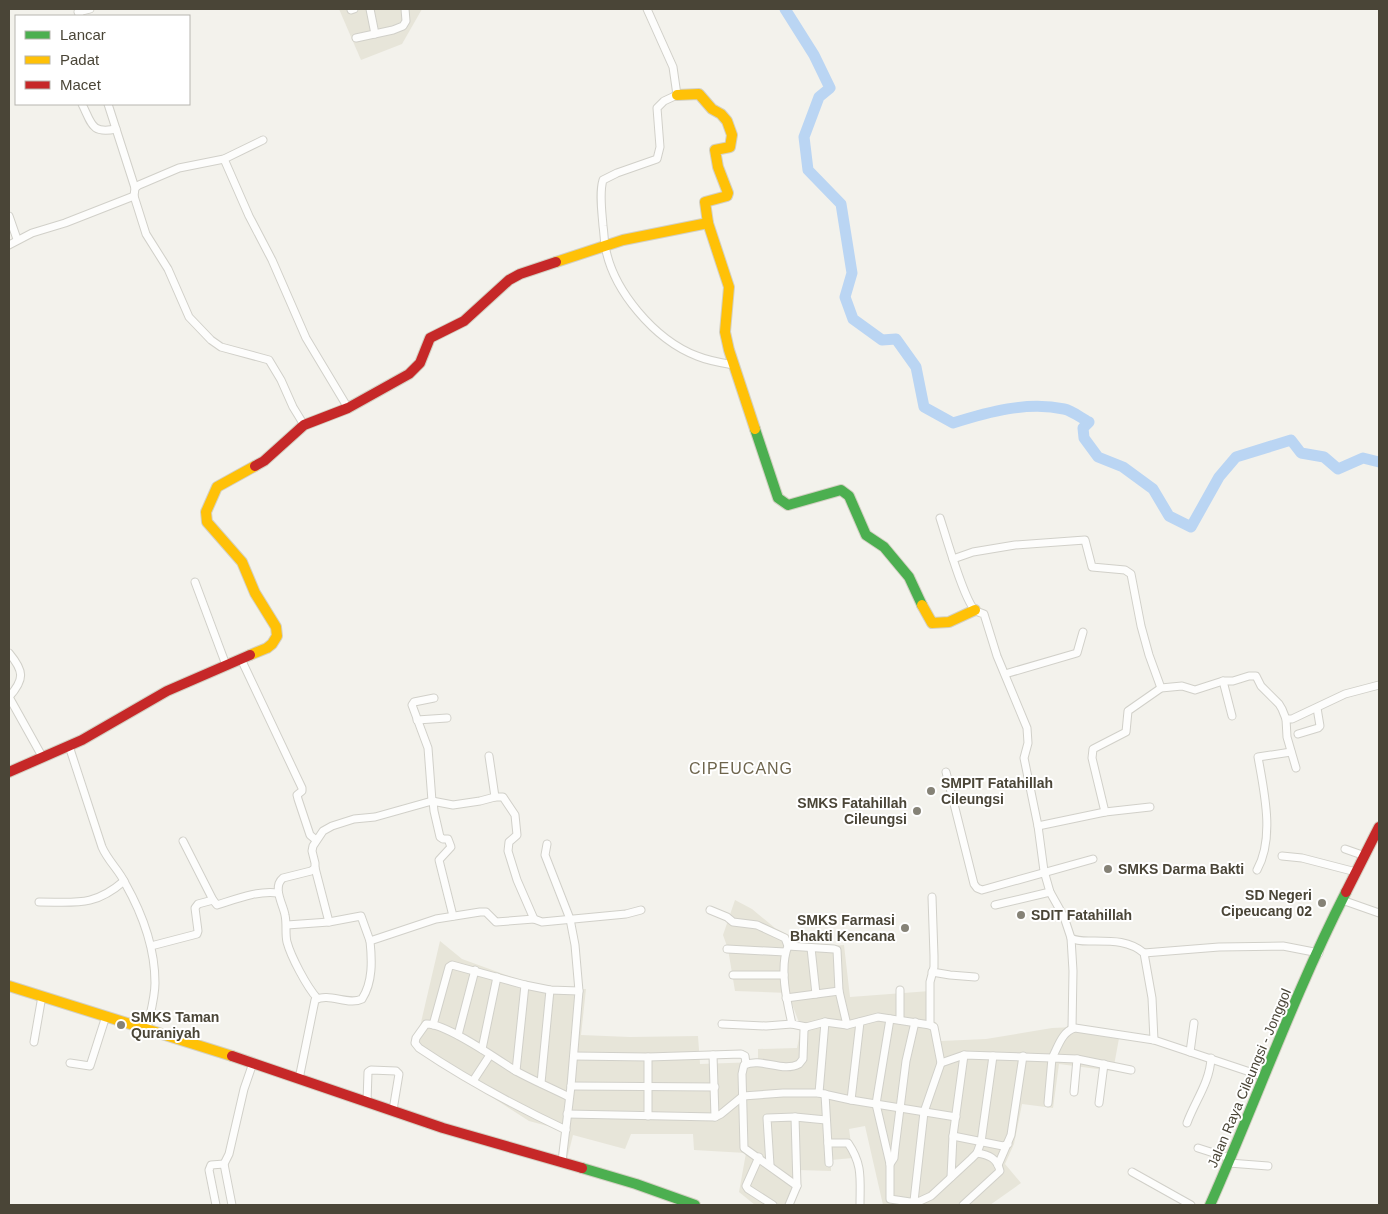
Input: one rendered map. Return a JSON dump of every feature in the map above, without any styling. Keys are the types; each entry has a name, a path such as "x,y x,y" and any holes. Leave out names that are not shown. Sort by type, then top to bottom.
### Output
{"street":[{"path":"80,15 78,12 90,9"},
{"path":"370,9 375,34"},
{"path":"356,38 403,26 406,21 405,9"},
{"path":"647,9 673,67 678,95"},
{"path":"734,365 698,356 684,350 667,339 644,319 623,291 605,246 602,211 603,180 617,172 657,159 660,147 657,108 678,95 699,94 714,110 721,113 733,137 733,143 730,147 716,150 718,168 728,194 724,197 705,202 708,223 729,287 725,332 728,350 734,365 778,498 782,503 788,505 834,490 845,492 853,503 866,535 884,547 910,577 932,623 950,622 975,610"},
{"path":"83,105 94,127 102,132 116,129"},
{"path":"108,105 135,188 134,196 146,234 168,269 189,317 211,340 221,347 269,360 304,426"},
{"path":"135,188 179,168 224,159 263,140"},
{"path":"224,159 249,216 272,260 306,338 348,408"},
{"path":"9,245 17,239 134,196"},
{"path":"9,216 17,239"},
{"path":"9,772 69,746 167,691 267,648 275,641 278,632 274,621 255,593 242,562 209,526 206,518 207,507 213,493 222,483 264,461 286,439 304,426 348,408 409,374 420,363 430,338 464,321 514,277 537,267 623,240 708,223"},
{"path":"940,518 968,597 975,610 984,614 997,656 1027,728 1028,743 1024,758 1038,826 1044,872 1050,892 1064,917 1071,938 1073,971 1072,1028"},
{"path":"953,559 973,552 1015,545 1085,540 1092,566 1125,570 1131,574 1141,626 1160,688"},
{"path":"195,582 226,665"},
{"path":"1005,674 1078,653 1082,632"},
{"path":"9,652 19,667 21,678 19,685 9,697 43,758"},
{"path":"241,659 302,788 302,792 297,795 298,799 310,835 316,840"},
{"path":"1105,812 1092,758 1093,749 1126,732 1128,711 1160,688 1182,686 1195,690 1249,676 1256,676 1261,686 1281,707 1286,719 1287,737 1296,768"},
{"path":"1223,682 1232,716"},
{"path":"1286,719 1292,719 1345,694 1379,685"},
{"path":"434,698 412,703 412,705 428,748 434,811 440,836 448,839 451,848 439,860 453,916"},
{"path":"1298,734 1320,726 1317,708"},
{"path":"417,720 447,718"},
{"path":"69,746 102,847 107,858 124,881 151,946 155,983 147,1028"},
{"path":"1257,870 1266,849 1265,795 1258,757 1292,752"},
{"path":"489,756 495,797"},
{"path":"946,772 974,884 977,888 982,890 1093,859"},
{"path":"329,922 312,851 316,840 323,831 343,822 375,817 433,801 453,805 495,797 503,797 515,815 517,834 509,842 508,851 517,880 534,920"},
{"path":"1038,826 1105,812 1150,807"},
{"name":"Jalan Raya Cileungsi - Jonggol","path":"1210,1205 1265,1076 1277,1042 1342,900 1379,827"},
{"path":"183,841 213,900 218,905 256,894 278,893"},
{"path":"548,844 545,855 570,919 580,991 562,1161"},
{"path":"1345,849 1365,856"},
{"path":"1282,856 1302,858 1356,872"},
{"path":"315,868 311,871 283,878 278,884 278,893 287,925 287,943 304,978 317,998"},
{"path":"39,902 79,903 94,900 104,896 124,881"},
{"path":"995,905 1050,892"},
{"path":"930,1025 930,982 934,956 932,897"},
{"path":"151,946 197,934 195,908 198,904 213,900"},
{"path":"1342,900 1379,913"},
{"path":"370,941 436,918 486,912 496,922 534,920 542,922 626,914 641,910"},
{"path":"710,910 721,914 733,922 752,923 785,938 784,975 786,998 792,1024"},
{"path":"287,925 329,922 361,916 370,941 372,956 370,978 362,999 356,1001 326,997 317,998"},
{"path":"1071,938 1084,942 1122,942 1137,947 1144,953 1149,972 1153,1006 1154,1040"},
{"path":"1144,953 1219,947 1283,946 1319,953"},
{"path":"811,948 816,994"},
{"path":"727,949 811,948 836,950 840,991 847,1025"},
{"path":"433,1025 450,966 454,965 525,985 550,990 580,991"},
{"path":"458,1035 475,970"},
{"path":"932,972 975,977"},
{"path":"733,975 784,975"},
{"path":"482,1049 497,977"},
{"path":"516,1071 525,985"},
{"path":"9,986 147,1028 443,1128 562,1161 695,1205"},
{"path":"541,1083 550,990"},
{"path":"900,990 900,1020"},
{"path":"786,998 840,991"},
{"path":"34,1042 42,996"},
{"path":"299,1079 314,1003 317,998"},
{"path":"70,1063 90,1066 106,1016"},
{"path":"722,1024 766,1026 792,1024 806,1027 825,1022 847,1025 878,1017 915,1022 934,1027 941,1063 924,1112 912,1203"},
{"path":"890,1019 876,1104 890,1164 890,1199 912,1203 927,1199 977,1153 982,1142 993,1056"},
{"path":"825,1022 822,1094 829,1163"},
{"path":"851,1100 860,1022"},
{"path":"890,1164 894,1158 906,1061 915,1022"},
{"path":"566,1130 528,1112 473,1081 416,1046 416,1038 427,1023 433,1025 458,1035 516,1071 569,1098"},
{"path":"1190,1052 1194,1023"},
{"path":"746,1064 759,1063 792,1067 800,1064 806,1027"},
{"path":"1048,1103 1052,1058 1063,1036 1072,1028 1154,1040 1265,1076"},
{"path":"574,1056 648,1057 741,1054 745,1056 746,1064 742,1074 744,1148 797,1186"},
{"path":"473,1081 490,1055"},
{"path":"941,1063 964,1055 1023,1056 1077,1059 1131,1070"},
{"path":"951,1177 953,1136 964,1055"},
{"path":"713,1056 715,1117"},
{"path":"998,1165 1011,1135 1023,1056"},
{"path":"648,1057 648,1116"},
{"path":"1187,1124 1194,1105 1206,1084 1211,1058"},
{"path":"1074,1092 1077,1059"},
{"path":"232,1205 224,1164 229,1154 244,1089 253,1063"},
{"path":"1099,1103 1104,1064"},
{"path":"366,1102 368,1072 371,1070 396,1071 399,1074 393,1110"},
{"path":"571,1086 649,1085 715,1087"},
{"path":"567,1114 715,1117 743,1096 782,1093 822,1094 956,1117"},
{"path":"770,1166 767,1118 826,1120"},
{"path":"789,1205 797,1186 795,1118"},
{"path":"953,1136 1003,1146 1008,1144"},
{"path":"828,1143 848,1143 859,1162 860,1205"},
{"path":"1198,1148 1230,1160 1268,1166"},
{"path":"963,1205 998,1175 1000,1171 995,1160 988,1155 977,1153"},
{"path":"759,1158 746,1186 773,1205"},
{"path":"216,1205 210,1168 224,1164"},
{"path":"1132,1172 1191,1205"}],"shaded area":[{"path":"339,9 422,9 402,44 361,60"},
{"path":"735,900 752,909 775,928 813,947 844,945 850,997 930,991 932,1022 936,1022 941,1041 986,1039 1052,1028 1074,1027 1120,1033 1113,1071 1059,1064 1053,1108 1022,1104 1014,1144 1005,1164 1021,1183 990,1205 883,1205 865,1126 849,1129 853,1158 831,1160 831,1171 798,1170 799,1185 793,1205 755,1205 739,1192 746,1153 694,1150 693,1134 631,1134 625,1149 573,1135 567,1159 560,1157 566,1131 529,1121 415,1048 440,941 462,959 531,984 564,989 586,989 581,1035 630,1037 698,1036 700,1064 758,1062 758,1049 797,1048 801,1028 788,993 735,991 728,949 723,935"}],"waterway":[{"path":"785,9 814,55 830,88 819,97 804,137 808,170 841,204 852,273 845,297 853,319 882,340 896,339 916,367 924,407 953,423 980,415 1022,407 1050,407 1071,411 1089,422 1083,428 1084,438 1098,457 1123,467 1153,489 1169,516 1191,527 1219,477 1236,457 1291,440 1301,453 1324,457 1338,469 1363,458 1379,462"}],"traffic: fast":[{"path":"755,429 778,498 788,505 841,490 849,496 866,535 884,547 909,577 922,605"},
{"path":"1210,1205 1292,1008 1346,892"},
{"path":"582,1168 636,1184 695,1205"}],"traffic: slow":[{"path":"677,95 699,94 712,109 721,114 727,121 732,135 730,147 715,150 718,167 728,193 727,196 705,202 708,223 729,287 725,332 755,429"},
{"path":"556,262 623,240 708,223"},
{"path":"250,655 272,644 277,636 276,627 255,593 242,562 207,522 206,512 217,487 255,466"},
{"path":"922,605 932,623 949,622 975,610"},
{"path":"9,986 232,1056"}],"traffic: jam":[{"path":"255,466 264,461 304,425 348,408 409,374 420,363 430,338 464,321 509,280 520,274 556,262"},
{"path":"9,772 82,740 167,691 250,655"},
{"path":"1346,892 1379,827"},
{"path":"232,1056 443,1128 582,1168"}],"place":[{"name":"SMPIT Fatahillah Cileungsi","path":"931,791"},
{"name":"SMKS Fatahillah Cileungsi","path":"917,811"},
{"name":"SMKS Darma Bakti","path":"1108,869"},
{"name":"SD Negeri Cipeucang 02","path":"1322,903"},
{"name":"SDIT Fatahillah","path":"1021,915"},
{"name":"SMKS Farmasi Bhakti Kencana","path":"905,928"},
{"name":"SMKS Taman Quraniyah","path":"121,1025"}],"district":[{"name":"CIPEUCANG","path":"741,768"}]}
